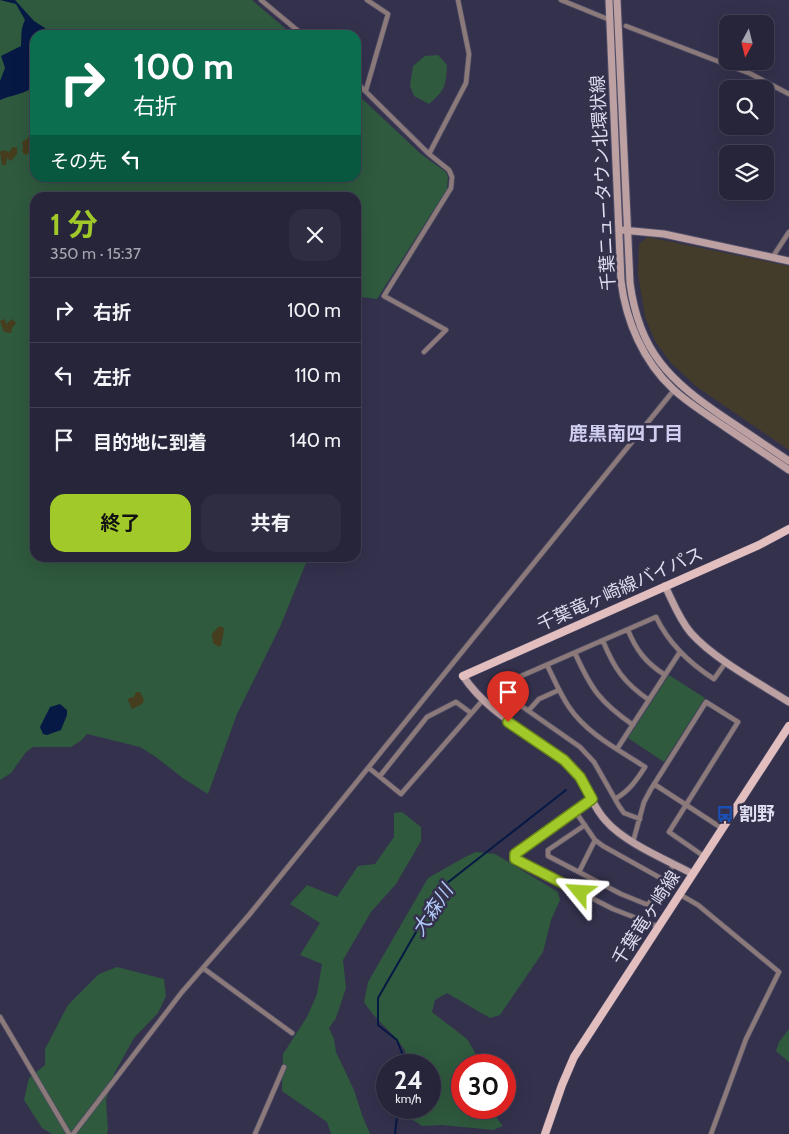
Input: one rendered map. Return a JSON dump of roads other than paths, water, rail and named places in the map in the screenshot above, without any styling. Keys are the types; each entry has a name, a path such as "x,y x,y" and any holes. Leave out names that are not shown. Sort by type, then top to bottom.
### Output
{"main road":[{"name":"千葉ニュータウン北環状線","path":"609,0 623,230 634,308 641,331 658,361 696,399 789,461"},
{"name":"千葉ニュータウン北環状線","path":"617,0 623,293 631,324 647,357 674,390 789,470"},
{"path":"623,230 664,234 789,261"},
{"name":"千葉竜ヶ崎線バイパス","path":"463,676 759,545 789,529"},
{"path":"665,586 679,615 690,632 726,662 789,702"},
{"path":"463,676 483,700 508,722 564,760 580,777 601,816 612,828 633,842 692,874"},
{"name":"千葉竜ヶ崎線","path":"545,1134 574,1057 657,926 680,894 789,726"}],"street":[{"path":"262,0 298,30"},
{"path":"366,90 388,14 367,0"},
{"path":"429,154 466,83 469,54 458,0"},
{"path":"561,0 610,20"},
{"path":"626,26 751,74 789,94"},
{"path":"361,86 429,154 449,170 452,177 451,188 384,296 446,330 424,352"},
{"path":"772,258 789,232"},
{"path":"0,1017 71,1134 182,992 249,915 674,390"},
{"path":"640,819 624,813 614,799 594,762 580,747 510,698 502,690 504,684 656,617 666,636 680,652 714,679 726,662"},
{"path":"628,630 641,656 652,667 665,675"},
{"path":"602,641 619,675 632,689 649,700"},
{"path":"617,749 680,652"},
{"path":"575,653 584,674 596,694 613,712 633,725"},
{"path":"547,665 559,690 583,724 600,738 645,767 632,788 614,799"},
{"path":"529,710 539,699 559,690"},
{"path":"369,768 401,794 483,700"},
{"path":"380,776 427,716 456,702 471,713"},
{"path":"633,842 644,802 706,702 738,722 669,832 704,857"},
{"path":"654,784 723,828"},
{"path":"592,799 515,854 515,859 613,909 657,926"},
{"path":"575,811 595,840 612,852 664,880"},
{"path":"584,825 548,850 548,856 621,894 648,905 674,864"},
{"path":"579,872 595,840"},
{"path":"680,894 698,905 779,972 746,1039 711,1134"},
{"path":"203,968 292,1033"},
{"path":"255,1134 284,1067"}],"water":[{"path":"0,0 15,0 45,30 30,30 30,89 0,100 0,81 5,68 1,56 21,46 25,20 16,4"},
{"path":"60,704 67,710 61,730 47,735 43,734 40,727 50,707"}],"waterway":[{"name":"大森川","path":"402,1054 397,1040 378,1025 378,998 442,887 566,790"},
{"name":"大森川","path":"395,1134 397,1119"}],"place":[{"name":"割野","path":"725,814"}],"district":[{"name":"鹿黒南四丁目","path":"626,433"}]}
